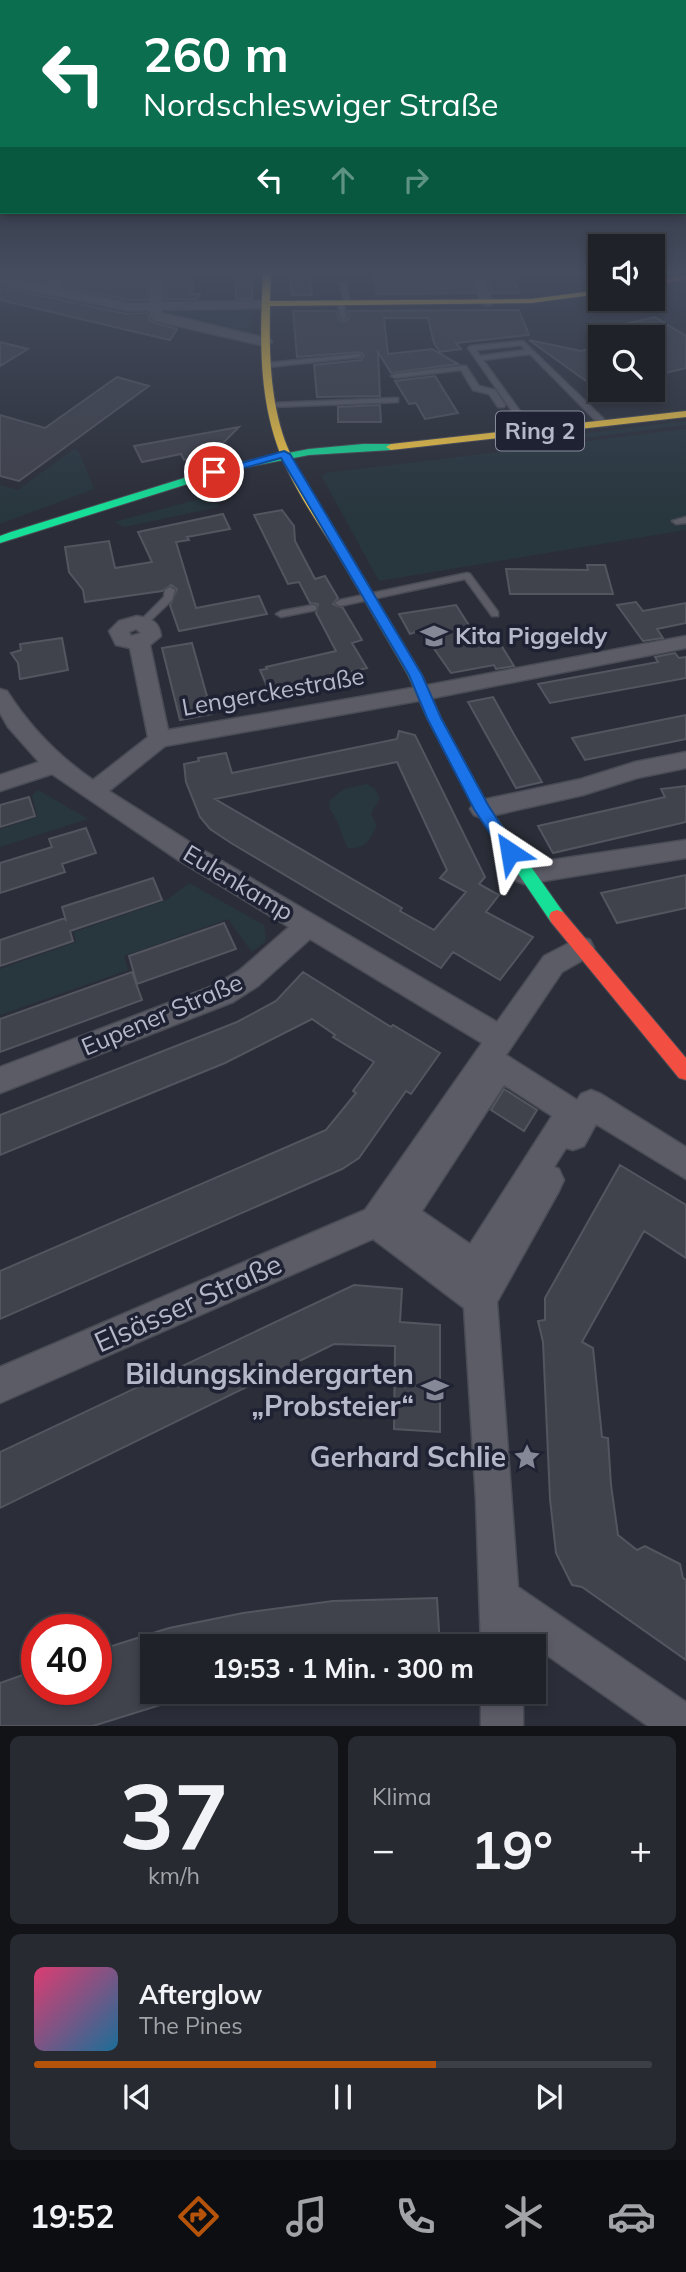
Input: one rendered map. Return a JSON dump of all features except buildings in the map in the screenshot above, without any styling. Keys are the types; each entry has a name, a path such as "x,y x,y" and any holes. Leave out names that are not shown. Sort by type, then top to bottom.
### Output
{"street":[{"path":"266,352 273,405 288,461 415,675 482,809 525,874 581,948 686,1072"},
{"name":"Ring 2","path":"0,540 56,519 123,501 177,482 288,461 361,456 397,447 686,414"},
{"name":"Ring 2","path":"0,552 91,510"},
{"path":"141,633 159,739"},
{"name":"Lengerckestraße","path":"93,792 159,739 423,693 686,642"},
{"name":"Eulenkamp","path":"0,696 16,722 55,765 93,792 187,853 500,1039"},
{"path":"482,809 583,787 635,771 686,760"},
{"path":"0,783 55,765"},
{"path":"525,874 686,849"},
{"name":"Eupener Straße","path":"0,1080 148,1025 223,993 249,978 309,925"},
{"path":"480,1298 376,1221 552,964 581,948"},
{"path":"581,1108 475,1267 401,1214 500,1066 581,1108 686,1164"},
{"path":"501,1634 480,1298 581,1108"},
{"name":"Elsässer Straße","path":"0,1385 376,1221"},
{"path":"500,1598 684,1726"},
{"path":"502,1704 502,1726"}],"lane":[{"path":"473,352 527,433"},
{"path":"531,352 604,424"},
{"path":"268,365 359,356"},
{"path":"395,376 463,368 476,388 492,392 527,433"},
{"path":"273,405 395,400"},
{"path":"676,521 686,520"},
{"path":"340,603 467,576 495,614"},
{"path":"141,633 171,594 170,590"},
{"path":"281,614 313,608"}],"shaded area":[{"path":"686,421 686,425 562,441 572,435"},
{"path":"686,429 686,530 379,581 322,477 326,473"},
{"path":"75,448 94,489 0,524 0,485 18,490"},
{"path":"214,495 219,507 124,527 114,522"},
{"path":"367,784 375,789 380,798 371,814 377,826 364,845 348,848 329,808 330,800 344,789"},
{"path":"38,790 88,819 0,847 0,829 37,817 32,795"},
{"path":"189,883 264,925 266,941 252,952 228,919 124,956 128,970 0,1015 0,969 76,942 74,932 167,900"}],"traffic: fast":[{"path":"0,540 230,467 309,452 391,447"},
{"path":"344,555 415,675 434,718 482,809 557,917"}],"traffic: slow":[{"path":"265,352 269,396 281,444 291,467 344,555"},
{"path":"391,447 686,414"}],"traffic: jam":[{"path":"557,917 686,1072"}],"place":[{"name":"Kita Piggeldy","path":"434,636"},
{"name":"Bildungskindergarten „Probsteier“","path":"435,1390"},
{"name":"Gerhard Schlie","path":"527,1457"}],"route":[{"path":"214,472 284,454 415,675 434,718 482,809 510,852"}]}
